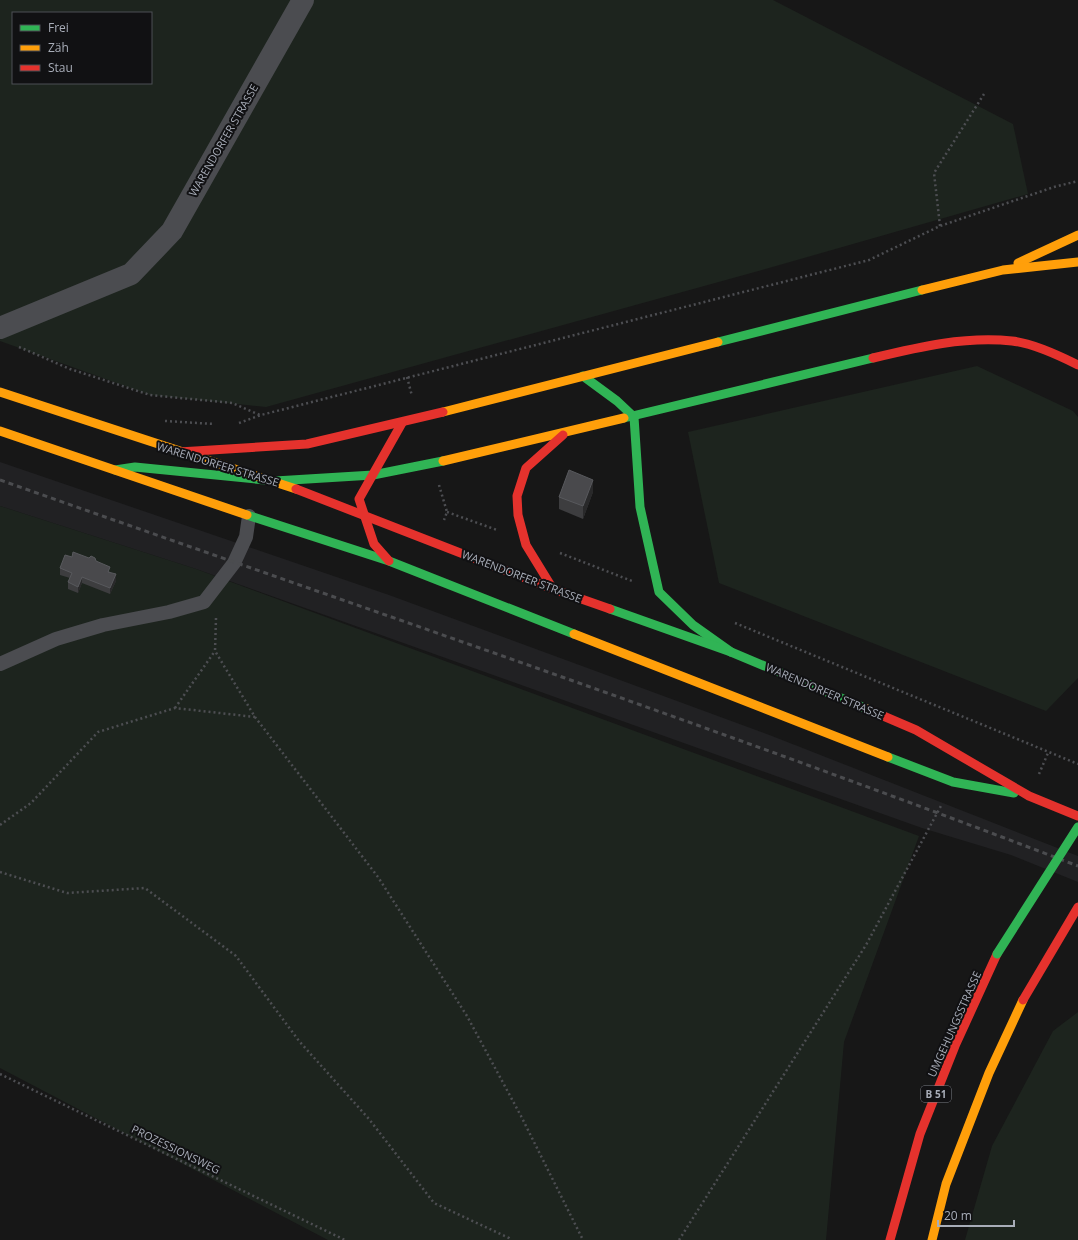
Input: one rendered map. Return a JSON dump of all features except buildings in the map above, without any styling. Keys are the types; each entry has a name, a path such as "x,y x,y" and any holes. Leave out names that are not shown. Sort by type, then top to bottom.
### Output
{"main road":[{"path":"1003,270 1078,235"},
{"path":"179,452 307,444 402,423 1003,270 1078,262"},
{"path":"115,470 135,467 275,481 373,475 634,417 879,357 957,340 1013,341 1057,355 1078,365"},
{"path":"583,376 617,401 634,417 640,507 659,592 693,625 731,652"},
{"name":"WARENDORFER STRASSE","path":"0,392 179,452 275,481 553,589 731,652 916,730 1029,796 1078,816"},
{"path":"389,561 374,544 359,498 402,423"},
{"name":"WARENDORFER STRASSE","path":"0,431 249,516 389,561 953,782 1029,796"},
{"path":"553,589 537,567 524,539 518,515 517,496 526,468 564,433"},
{"name":"UMGEHUNGSSTRASSE","path":"890,1240 920,1134 955,1046 997,954 1078,827"},
{"path":"932,1240 946,1184 989,1073 1013,1019 1041,968 1078,907"}],"street":[{"name":"WARENDORFER STRASSE","path":"0,328 131,274 172,231 302,0"}],"lane":[{"path":"0,664 56,639 104,625 169,612 204,602 234,563 246,537 249,516"}],"path":[{"path":"940,226 934,173 984,94"},
{"path":"14,345 70,369 150,395 232,403 261,415 869,260 940,226 1054,187 1078,181"},
{"path":"447,512 524,539 659,592"},
{"path":"175,708 214,651 218,584"},
{"path":"732,622 1078,764"},
{"path":"214,651 255,717 378,877 463,1009 521,1116 583,1240"},
{"path":"0,825 31,803 98,732 175,708 255,717"},
{"path":"679,1240 866,945 953,782"},
{"path":"0,872 66,893 145,888 236,956 299,1041 369,1119 434,1203 511,1240"},
{"name":"PROZESSIONSWEG","path":"0,1074 345,1240"}],"shaded area":[{"path":"0,0 773,0 1013,124 1028,194 762,270 266,407 150,395 0,341"},
{"path":"977,366 1073,411 1078,417 1078,678 1046,711 719,583 688,432"},
{"path":"0,462 389,595 772,736 1078,856 1078,882 1011,855 922,828 196,569 0,506"},
{"path":"0,506 196,569 919,836 844,1042 826,1240 328,1240 0,1068"},
{"path":"1078,1012 1078,1240 965,1240 992,1146 1053,1031"}],"railway":[{"path":"0,480 675,717 944,815 1078,866"}],"traffic: fast":[{"path":"718,342 922,290"},
{"path":"624,418 873,358"},
{"path":"583,376 617,401 634,417 640,507 659,592 693,625 731,652"},
{"path":"115,470 135,467 275,481 373,475 443,461"},
{"path":"247,515 389,561 574,634"},
{"path":"610,609 731,652 867,709"},
{"path":"888,757 953,782 1014,793"},
{"path":"997,954 1078,827"}],"traffic: slow":[{"path":"1018,263 1078,235"},
{"path":"922,290 1003,270 1078,262"},
{"path":"443,412 718,342"},
{"path":"0,392 296,489"},
{"path":"443,461 624,418"},
{"path":"0,431 247,515"},
{"path":"574,634 888,757"},
{"path":"932,1240 946,1184 989,1073 1023,1000"}],"traffic: jam":[{"path":"873,358 959,341 994,340 1028,344 1078,365"},
{"path":"179,452 307,444 443,412"},
{"path":"389,561 374,544 359,499 402,423"},
{"path":"553,589 526,545 518,515 517,496 526,468 563,435"},
{"path":"296,489 553,589 610,609"},
{"path":"867,709 916,730 1029,796 1078,816"},
{"path":"1023,1000 1078,907"},
{"path":"890,1240 920,1134 955,1046 997,954"}]}
